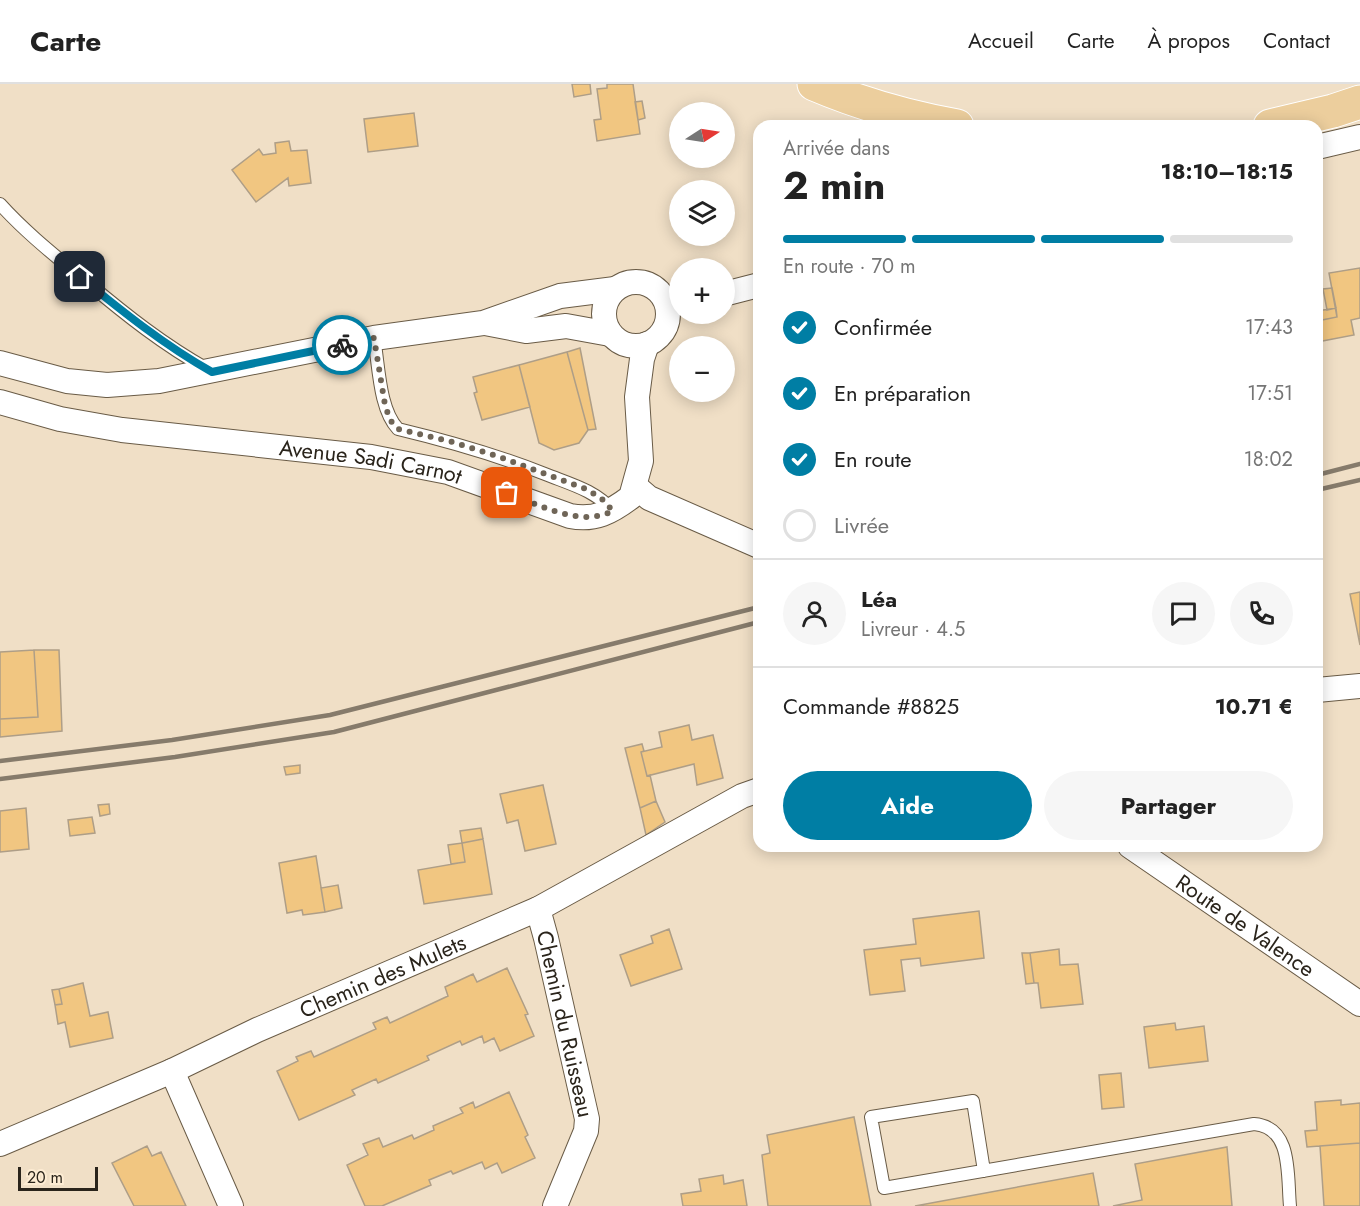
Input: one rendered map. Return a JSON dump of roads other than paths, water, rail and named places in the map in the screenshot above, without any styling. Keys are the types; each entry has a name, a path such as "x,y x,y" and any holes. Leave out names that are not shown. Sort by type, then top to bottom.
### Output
{"main road":[{"path":"814,84 843,96 926,120"},
{"path":"1295,120 1360,102"}],"street":[{"path":"1323,145 1360,136"},
{"path":"0,363 67,381 107,385 141,383 212,372 374,338 483,322 560,296 615,289 623,284 643,283 653,287 669,303"},
{"path":"735,291 753,287"},
{"path":"615,289 605,306 605,325 610,333 627,346 647,344 656,339 663,331 669,317"},
{"path":"483,322 526,331 566,326 610,333"},
{"path":"613,511 632,497 641,460 637,397 642,359 647,344"},
{"name":"Avenue Sadi Carnot","path":"0,402 60,419 122,430 249,442 382,459 448,472 570,516 597,517 613,511"},
{"path":"635,486 648,498 753,543"},
{"path":"1323,689 1360,686"},
{"name":"Chemin des Mulets","path":"0,1144 172,1071 257,1030 538,909 742,796 753,792"},
{"name":"Route de Valence","path":"1140,852 1360,1004"},
{"name":"Chemin du Ruisseau","path":"538,909 587,1119 586,1131 555,1206"},
{"path":"172,1071 231,1206"}],"lane":[{"path":"0,204 65,265 140,326 186,358 212,372"},
{"name":"Avenue Sadi Carnot","path":"374,338 385,405 390,420 398,429 449,441 500,457 586,489 602,499 613,511"},
{"path":"984,1171 973,1101 871,1117 884,1188 1262,1124 1274,1130 1282,1141 1290,1206"}],"railway":[{"path":"1323,473 1360,464"},
{"path":"1323,489 1360,480"},
{"path":"0,761 172,740 330,715 753,609"},
{"path":"0,779 175,757 334,732 753,624"}]}
